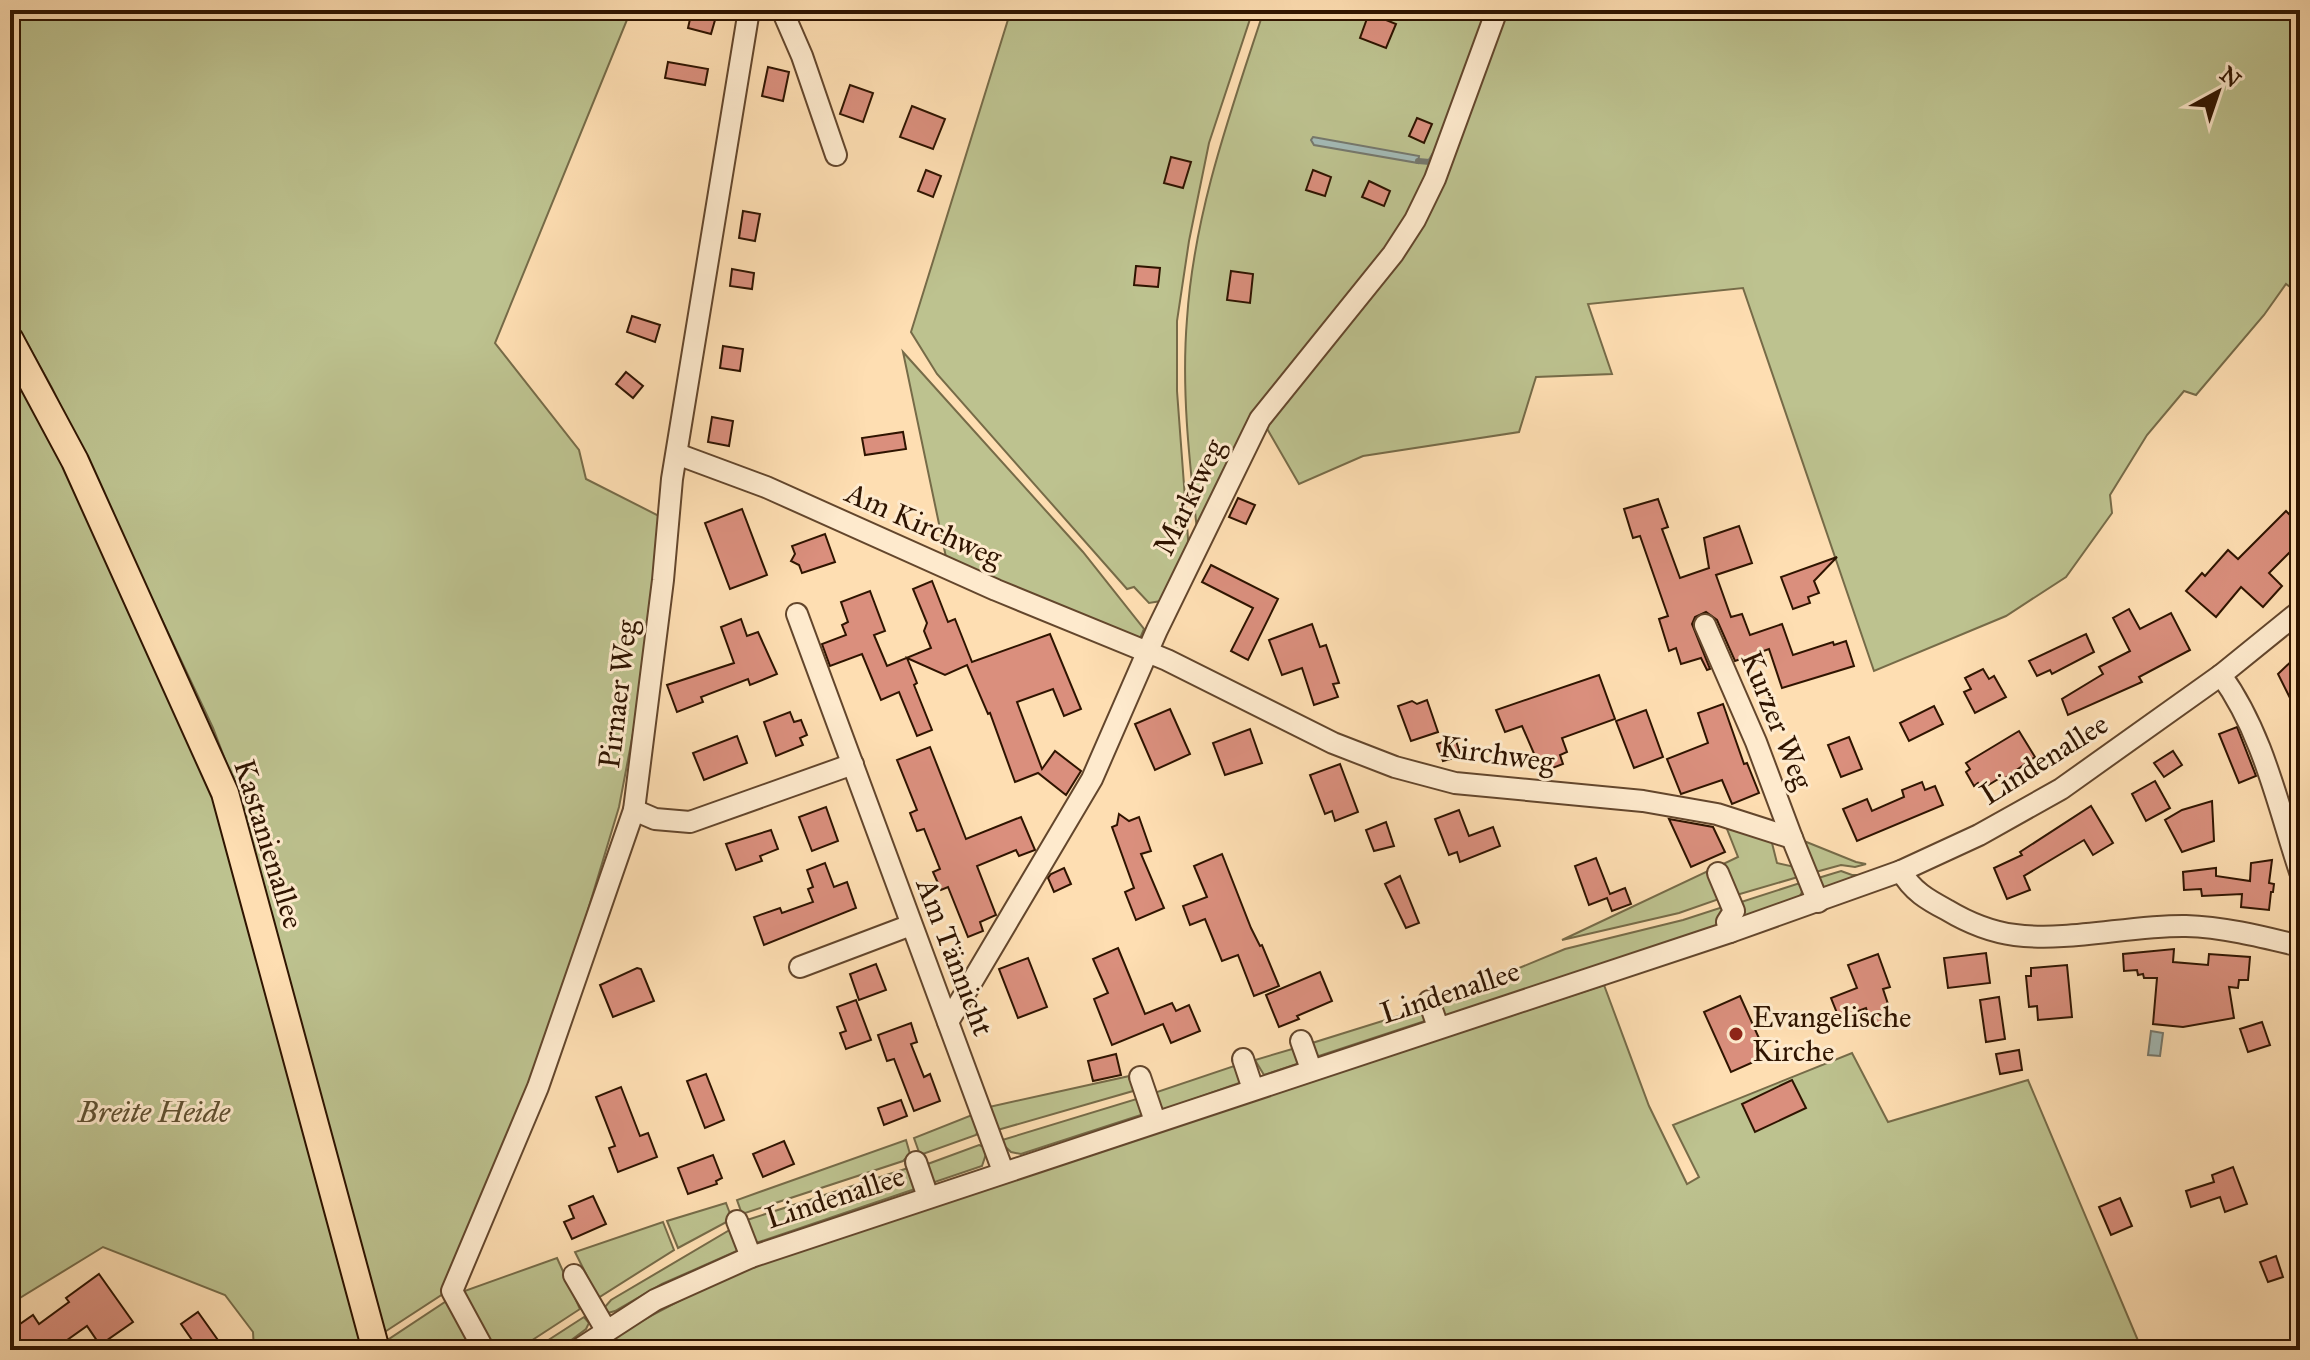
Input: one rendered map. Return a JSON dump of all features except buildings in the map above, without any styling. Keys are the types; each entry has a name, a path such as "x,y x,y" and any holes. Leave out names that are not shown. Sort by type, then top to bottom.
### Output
{"main road":[{"name":"Kastanienallee","path":"10,340 75,461 225,793 376,1350"}],"street":[{"name":"Pirnaer Weg","path":"484,1350 452,1291 538,1087 634,810 677,454 703,277 749,10"},
{"path":"782,10 802,56 836,155"},
{"name":"Marktweg","path":"948,1022 1092,779 1147,652 1260,419 1393,254 1415,220 1435,179 1497,10"},
{"name":"Am Kirchweg","path":"677,454 766,487 996,590 1147,652"},
{"name":"Lindenallee","path":"578,1350 655,1300 751,1257 1730,932 1901,871 1979,835 2061,789 2221,675 2300,611"},
{"name":"Am Tännicht","path":"797,614 1003,1171"},
{"name":"Kurzer Weg","path":"1705,625 1756,742 1792,838"},
{"name":"Kirchweg","path":"1147,652 1333,743 1395,767 1455,783 1643,801 1717,814 1792,838"},
{"path":"2221,675 2239,700 2253,729 2300,872"},
{"path":"634,810 655,819 690,822 853,764"},
{"path":"1792,838 1818,902"},
{"path":"1901,871 1920,895 1959,917 2016,936 2041,937 2187,926 2253,935 2300,946"},
{"path":"1718,873 1734,911 1727,922 1730,932"},
{"path":"800,967 911,925"},
{"path":"1429,1001 1438,1027"},
{"path":"1301,1041 1311,1069"},
{"path":"1243,1059 1253,1089"},
{"path":"1140,1077 1155,1121"},
{"path":"916,1162 928,1197"},
{"path":"737,1221 751,1257"},
{"path":"574,1275 606,1330"}],"green space":[{"path":"10,10 631,10 495,343 579,450 586,479 663,518 650,644 619,807 535,1086 449,1290 380,1335 237,791 213,728 86,459 52,388 10,312"},
{"path":"1011,10 1253,10 1209,143 1189,241 1177,321 1177,391 1189,552 1161,601 1149,603 1134,587 1127,589 937,374 911,332"},
{"path":"1264,10 1491,10 1412,216 1256,416 1198,539 1186,401 1185,346 1191,279 1216,162"},
{"path":"1503,10 2300,10 2300,294 2286,284 2264,315 2196,395 2184,391 2147,435 2110,495 2112,513 2066,577 2006,616 1874,671 1743,288 1588,304 1612,374 1536,377 1519,432 1363,456 1299,484 1265,425 1395,261"},
{"path":"903,352 1083,552 1144,629 1138,643 947,562"},
{"name":"Breite Heide","path":"10,360 60,453 214,796 364,1346 362,1350 254,1350 253,1332 225,1295 103,1247 10,1304"},
{"path":"1723,819 1770,835 1777,863 1795,867 1798,877 1733,896 1719,866 1738,857"},
{"path":"1799,839 1866,864 1855,867 1841,865 1812,873"},
{"path":"1710,870 1722,898 1679,913 1562,940"},
{"path":"1841,871 1865,875 1820,891 1815,879"},
{"path":"1800,883 1802,892 1799,898 1736,920 1738,903"},
{"path":"1726,906 1721,925 1442,1017 1435,1003 1565,949 1683,920"},
{"path":"1604,985 1649,1106 1687,1184 1699,1177 1673,1125 1852,1053 1888,1122 2028,1080 2142,1350 594,1350 675,1303 760,1263"},
{"path":"1424,1008 1428,1018 1425,1021 1319,1056 1313,1054 1309,1044"},
{"path":"1299,1047 1303,1062 1264,1075 1255,1060"},
{"path":"1240,1064 1242,1082 1163,1110 1154,1093"},
{"path":"1134,1075 1140,1089 994,1131 989,1107"},
{"path":"1143,1097 1144,1114 1021,1154 1011,1152 999,1141"},
{"path":"972,1115 978,1131 976,1135 920,1155 914,1138"},
{"path":"906,1140 910,1154 903,1161 742,1214 737,1200"},
{"path":"979,1145 984,1147 986,1154 982,1166 929,1184 925,1165"},
{"path":"911,1167 915,1189 753,1244 747,1220"},
{"path":"726,1203 732,1219 678,1248 667,1221"},
{"path":"663,1222 674,1250 598,1298 575,1252"},
{"path":"733,1228 739,1250 662,1284 615,1311 608,1313 604,1308 611,1300"},
{"path":"557,1258 580,1309 517,1350 491,1350 459,1293"},
{"path":"451,1298 477,1350 385,1350 383,1343"},
{"path":"584,1317 589,1323 586,1329 558,1350 533,1350"}],"water":[{"path":"1313,137 1419,156 1418,163 1314,145"},
{"path":"2151,1031 2163,1033 2160,1056 2148,1055"}],"waterway":[{"path":"1418,161 1430,162 1434,155"}],"place":[{"name":"Evangelische Kirche","path":"1736,1034"}]}
